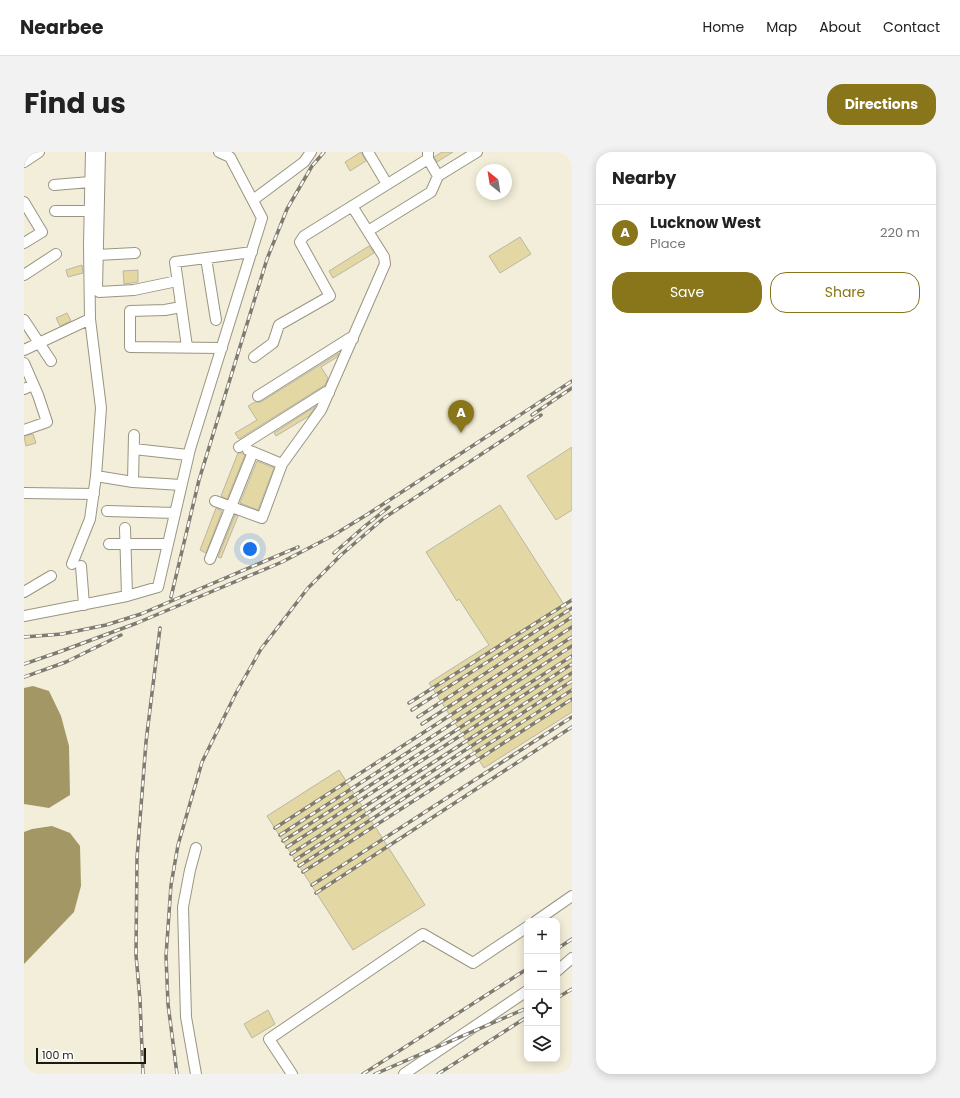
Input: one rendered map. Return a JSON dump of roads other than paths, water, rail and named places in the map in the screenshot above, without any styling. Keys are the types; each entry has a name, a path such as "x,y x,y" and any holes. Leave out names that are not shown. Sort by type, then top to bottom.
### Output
{"street":[{"path":"24,162 39,152"},
{"path":"84,605 77,565 90,519 94,494 101,408 90,319 89,211 91,152"},
{"path":"100,152 97,290 99,292 134,290 177,281"},
{"path":"24,616 84,605 158,588 188,455 262,218 230,157 220,152"},
{"path":"253,200 304,162 311,152"},
{"path":"368,152 387,184"},
{"path":"368,232 431,192 438,176 477,152"},
{"path":"254,357 273,343 279,325 330,296 300,242 304,236 387,184 428,155 438,176"},
{"path":"54,184 90,182"},
{"path":"24,202 42,232 24,243"},
{"path":"215,501 262,518 282,464 321,410 329,393 385,264 384,257 352,206"},
{"path":"55,211 89,211"},
{"path":"97,255 135,252"},
{"path":"187,347 175,262 252,252"},
{"path":"24,275 56,254"},
{"path":"206,258 216,320"},
{"path":"181,307 165,310 130,311 130,346 222,348"},
{"path":"24,350 90,319"},
{"path":"24,320 50,361"},
{"path":"258,396 350,338 353,339"},
{"path":"24,363 29,387 47,422 24,430"},
{"path":"282,464 239,447 326,392 329,393"},
{"path":"133,482 134,435"},
{"path":"134,448 188,455"},
{"path":"210,559 253,452"},
{"path":"96,476 133,482 181,485"},
{"path":"24,493 94,494"},
{"path":"107,511 175,513"},
{"path":"125,528 127,596"},
{"path":"109,544 168,544"},
{"path":"24,591 51,576"},
{"path":"196,848 183,907 186,1016 196,1074"},
{"path":"540,918 572,896"},
{"path":"292,1074 269,1038 423,934 473,963 524,929"},
{"path":"560,968 572,958"},
{"path":"404,1074 524,993"}],"railway":[{"path":"171,597 199,480 267,259 287,209 312,166 324,152"},
{"path":"24,664 137,623 282,562 332,536 368,514 572,381"},
{"path":"532,415 572,388"},
{"path":"177,1074 168,1004 166,956 171,885 178,845 202,762 236,693 261,649 308,588 341,555 384,518 541,415"},
{"path":"334,553 389,507"},
{"path":"24,637 62,634 106,625 141,614 298,547"},
{"path":"409,703 572,600"},
{"path":"412,710 572,608"},
{"path":"418,717 572,617"},
{"path":"422,724 572,627"},
{"path":"143,1074 140,1000 136,955 137,858 146,742 160,628"},
{"path":"24,677 66,662 121,635"},
{"path":"275,828 572,637"},
{"path":"280,835 572,646"},
{"path":"283,841 572,656"},
{"path":"287,847 572,664"},
{"path":"291,854 572,673"},
{"path":"295,860 572,681"},
{"path":"299,866 572,690"},
{"path":"303,872 572,699"},
{"path":"312,885 572,717"},
{"path":"316,893 572,727"},
{"path":"560,947 572,939"},
{"path":"363,1074 524,971"},
{"path":"560,996 572,989"},
{"path":"375,1074 524,1009"},
{"path":"438,1074 524,1019"}],"place":[{"name":"Lucknow West","path":"461,433"}]}
